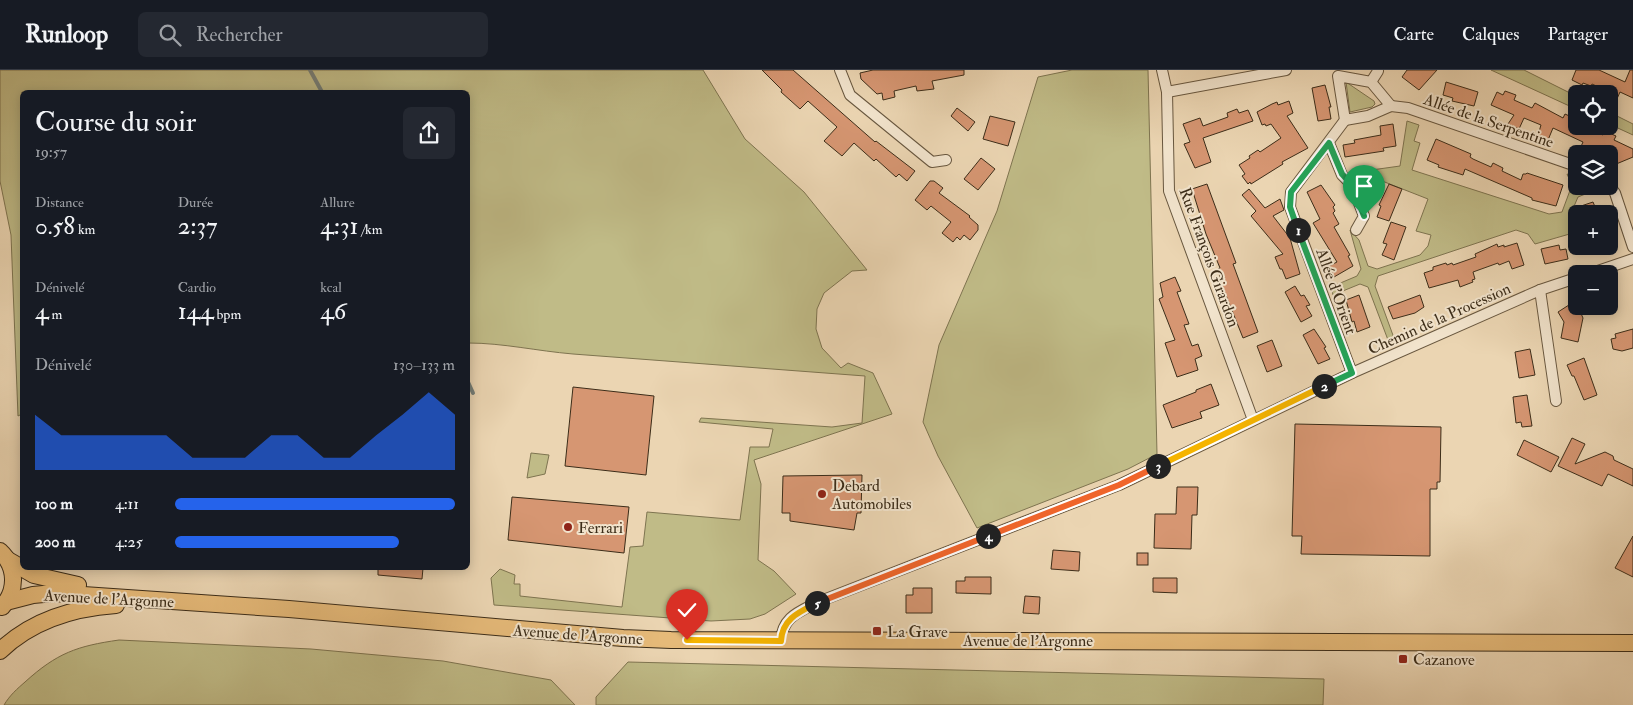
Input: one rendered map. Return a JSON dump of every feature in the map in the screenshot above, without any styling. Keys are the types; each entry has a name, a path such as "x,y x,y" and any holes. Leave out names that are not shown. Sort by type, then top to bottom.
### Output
{"main road":[{"name":"Avenue de l'Argonne","path":"4,556 20,567"},
{"path":"3,606 11,594 13,584 11,568 4,556"},
{"name":"Avenue de l'Argonne","path":"25,570 34,576 56,582 129,590 214,604"},
{"name":"Avenue de l'Argonne","path":"3,606 32,595 54,593 214,604 622,638 781,641 1633,643"},
{"path":"0,652 34,625 63,613 96,607 182,602"}],"street":[{"path":"840,70 850,95 932,162 946,160"},
{"name":"Rue François Girardon","path":"1162,70 1167,92 1168,190 1253,420"},
{"path":"1167,92 1286,70"},
{"path":"1371,82 1379,70"},
{"path":"1334,73 1371,82 1390,106 1368,116 1346,120 1334,73"},
{"name":"Allée de la Serpentine","path":"1390,106 1408,108 1568,163"},
{"name":"Allée d'Orient","path":"1346,120 1291,192 1290,207 1352,373"},
{"path":"1329,143 1342,174 1352,185 1364,216 1356,230"},
{"path":"1614,195 1633,247"},
{"path":"1615,265 1633,259"},
{"name":"Chemin de la Procession","path":"781,641 785,623 818,602 1119,485 1352,373 1540,290 1568,281"},
{"path":"1540,290 1556,401"}],"shaded area":[{"path":"0,70 703,70 745,139 804,192 867,270 852,271 824,293 817,309 816,329 822,348 841,368 848,363 873,373 892,414 754,460 761,484 758,560 774,571 796,594 765,614 750,619 711,621 494,605 491,578 500,569 515,575 514,584 520,584 520,596 622,607 630,547 643,546 647,512 740,520 750,447 769,447 773,429 699,422 701,418 832,427 862,423 865,376 573,354 494,344 470,343 470,90 20,90 20,415 18,416 11,235 0,181"},
{"path":"1072,70 1148,70 1157,454 1128,469 977,528 938,456 923,422 939,345 997,211 1038,77"},
{"path":"1491,70 1524,70 1568,92 1568,105"},
{"path":"1346,82 1374,101 1375,104 1372,107 1350,112"},
{"path":"1618,116 1633,124 1633,135 1618,128"},
{"path":"1407,121 1419,125 1414,141 1420,143 1412,170 1549,214 1562,212 1568,195 1583,195 1578,197 1575,205 1568,205 1568,234 1535,244 1528,234 1516,230 1378,276 1375,286 1394,338 1388,340 1368,287 1360,284 1333,295 1331,287 1357,276 1361,269 1350,230 1359,240 1368,266 1377,269 1420,255 1428,246 1431,235 1416,231 1428,199 1377,179 1350,173 1400,166"},
{"path":"531,453 549,455 545,474 527,478"},
{"path":"119,640 311,649 443,661 551,680 575,705 4,705 11,695 37,672 68,652 91,645"},
{"path":"628,662 1324,679 1323,705 596,705 596,697"}],"building":[{"path":"762,70 793,70 875,142 915,171 907,181 899,174 896,177 854,143 842,156 824,141 837,127 808,101 800,109 781,92 782,90"},
{"path":"873,70 964,70 964,75 932,81 934,89 917,91 916,86 894,91 895,97 883,100 882,93 877,94 861,79 860,73"},
{"path":"1407,70 1437,70 1419,90 1402,77"},
{"path":"1576,70 1599,70 1625,82 1630,70 1633,70 1633,98 1620,92 1618,97 1618,85 1588,85 1583,83 1582,85 1572,80"},
{"path":"1446,82 1478,92 1474,106 1452,101 1453,98 1443,95"},
{"path":"1325,85 1331,107 1329,107 1331,119 1318,121 1312,88"},
{"path":"1505,91 1516,95 1514,100 1532,108 1535,103 1563,118 1565,114 1568,115 1568,135 1553,128 1548,140 1538,135 1541,125 1524,118 1519,129 1508,124 1514,115 1491,105 1497,92 1503,95"},
{"path":"1289,101 1293,113 1287,116 1308,148 1282,162 1283,164 1251,184 1250,182 1248,184 1242,176 1245,174 1239,165 1258,150 1260,152 1281,138 1271,124 1262,125 1257,112 1277,102 1278,105"},
{"path":"957,108 975,122 968,131 951,116"},
{"path":"1237,109 1239,113 1248,110 1253,121 1203,138 1211,162 1195,168 1184,144 1190,142 1183,124 1200,118 1203,126 1228,117 1227,113"},
{"path":"990,116 1015,122 1008,146 983,139"},
{"path":"1393,124 1396,146 1383,148 1384,151 1345,157 1343,145 1355,143 1354,140 1381,135 1380,126"},
{"path":"1568,135 1614,135 1616,136 1614,140 1633,149 1633,157 1618,163 1618,145 1582,145 1583,142"},
{"path":"1436,139 1471,154 1470,157 1473,159 1491,167 1493,163 1503,168 1502,171 1521,180 1523,174 1527,173 1563,185 1556,206 1532,200 1532,198 1465,169 1463,175 1438,167 1439,165 1427,160"},
{"path":"981,158 995,169 978,190 964,179"},
{"path":"930,181 934,181 943,188 939,193 970,216 978,225 978,230 970,240 964,235 960,240 957,237 953,242 942,233 951,222 931,206 927,210 915,200"},
{"path":"1207,184 1236,263 1233,264 1258,332 1243,338 1223,288 1218,269 1220,268 1206,234 1192,189"},
{"path":"1389,184 1402,189 1389,221 1377,217 1381,206 1379,205"},
{"path":"1321,185 1335,205 1333,213 1339,224 1334,227 1350,255 1348,256 1353,266 1334,277 1329,266 1337,262 1313,223 1320,219 1307,192"},
{"path":"1249,189 1265,208 1280,199 1284,210 1273,216 1290,238 1300,274 1286,279 1282,269 1280,269 1275,257 1283,254 1251,216 1256,211 1242,195"},
{"path":"1391,222 1406,227 1394,260 1382,255 1387,244 1383,243"},
{"path":"1517,243 1524,265 1512,269 1509,261 1499,265 1498,263 1473,272 1475,279 1472,280 1473,282 1460,287 1458,280 1429,288 1424,273 1433,270 1433,267 1446,263 1447,265 1452,263 1453,265 1476,257 1475,254 1497,244 1498,247 1504,245 1504,247"},
{"path":"1559,245 1560,250 1566,249 1568,259 1545,264 1541,249"},
{"path":"1175,277 1181,291 1177,292 1189,324 1184,325 1192,346 1198,344 1202,356 1195,359 1198,370 1177,377 1165,343 1175,340 1159,299 1163,297 1160,283"},
{"path":"1295,286 1310,305 1306,306 1312,316 1301,322 1285,292"},
{"path":"1359,295 1370,327 1357,332 1346,300"},
{"path":"1420,295 1424,307 1415,313 1393,319 1388,307"},
{"path":"1568,306 1568,315 1582,315 1583,318 1578,342 1561,338 1564,322 1558,312"},
{"path":"1314,329 1326,347 1324,348 1330,359 1318,364 1303,335"},
{"path":"1633,329 1633,348 1622,351 1613,349 1611,339 1616,338 1615,334"},
{"path":"1272,340 1282,366 1267,372 1257,346"},
{"path":"1530,349 1535,375 1519,378 1515,352"},
{"path":"1584,358 1597,395 1584,400 1567,365"},
{"path":"1211,384 1219,405 1200,412 1202,418 1172,428 1163,405"},
{"path":"573,387 654,396 646,475 565,466"},
{"path":"1527,395 1532,426 1522,427 1521,422 1516,423 1513,397"},
{"path":"1295,424 1441,427 1440,482 1437,482 1437,489 1430,489 1430,556 1301,554 1302,536 1292,536"},
{"path":"1572,438 1585,444 1575,464 1605,452 1613,456 1614,460 1633,469 1633,486 1608,474 1602,486 1558,466"},
{"path":"1524,440 1559,457 1551,472 1517,455"},
{"name":"Debard Automobiles","path":"862,475 861,513 857,513 854,530 790,521 790,513 782,513 783,476"},
{"path":"1177,487 1198,487 1197,515 1192,515 1191,549 1154,548 1155,514 1176,514"},
{"name":"Ferrari","path":"512,497 629,507 624,553 508,540"},
{"path":"1633,536 1633,577 1615,568"},
{"path":"1053,550 1080,552 1079,571 1051,569"},
{"path":"1137,553 1148,553 1148,565 1137,565"},
{"path":"378,570 423,570 422,579 378,575"},
{"path":"965,577 991,577 991,594 956,593 956,581 965,581"},
{"path":"1153,578 1177,578 1177,593 1153,592"},
{"path":"913,588 932,588 932,613 906,613 906,595 913,595"},
{"path":"1025,596 1040,597 1039,614 1023,613"}],"waterway":[{"path":"310,70 321,90"},
{"path":"470,386 473,393"}],"place":[{"name":"Debard Automobiles","path":"822,494"},
{"name":"Ferrari","path":"568,527"},
{"name":"La Grave","path":"877,631"},
{"name":"Cazanove","path":"1403,659"}],"route":[{"path":"687,640 781,641 785,623 818,602 1119,485 1352,373 1290,207 1291,192 1329,143 1342,174 1352,185 1364,216"}]}
